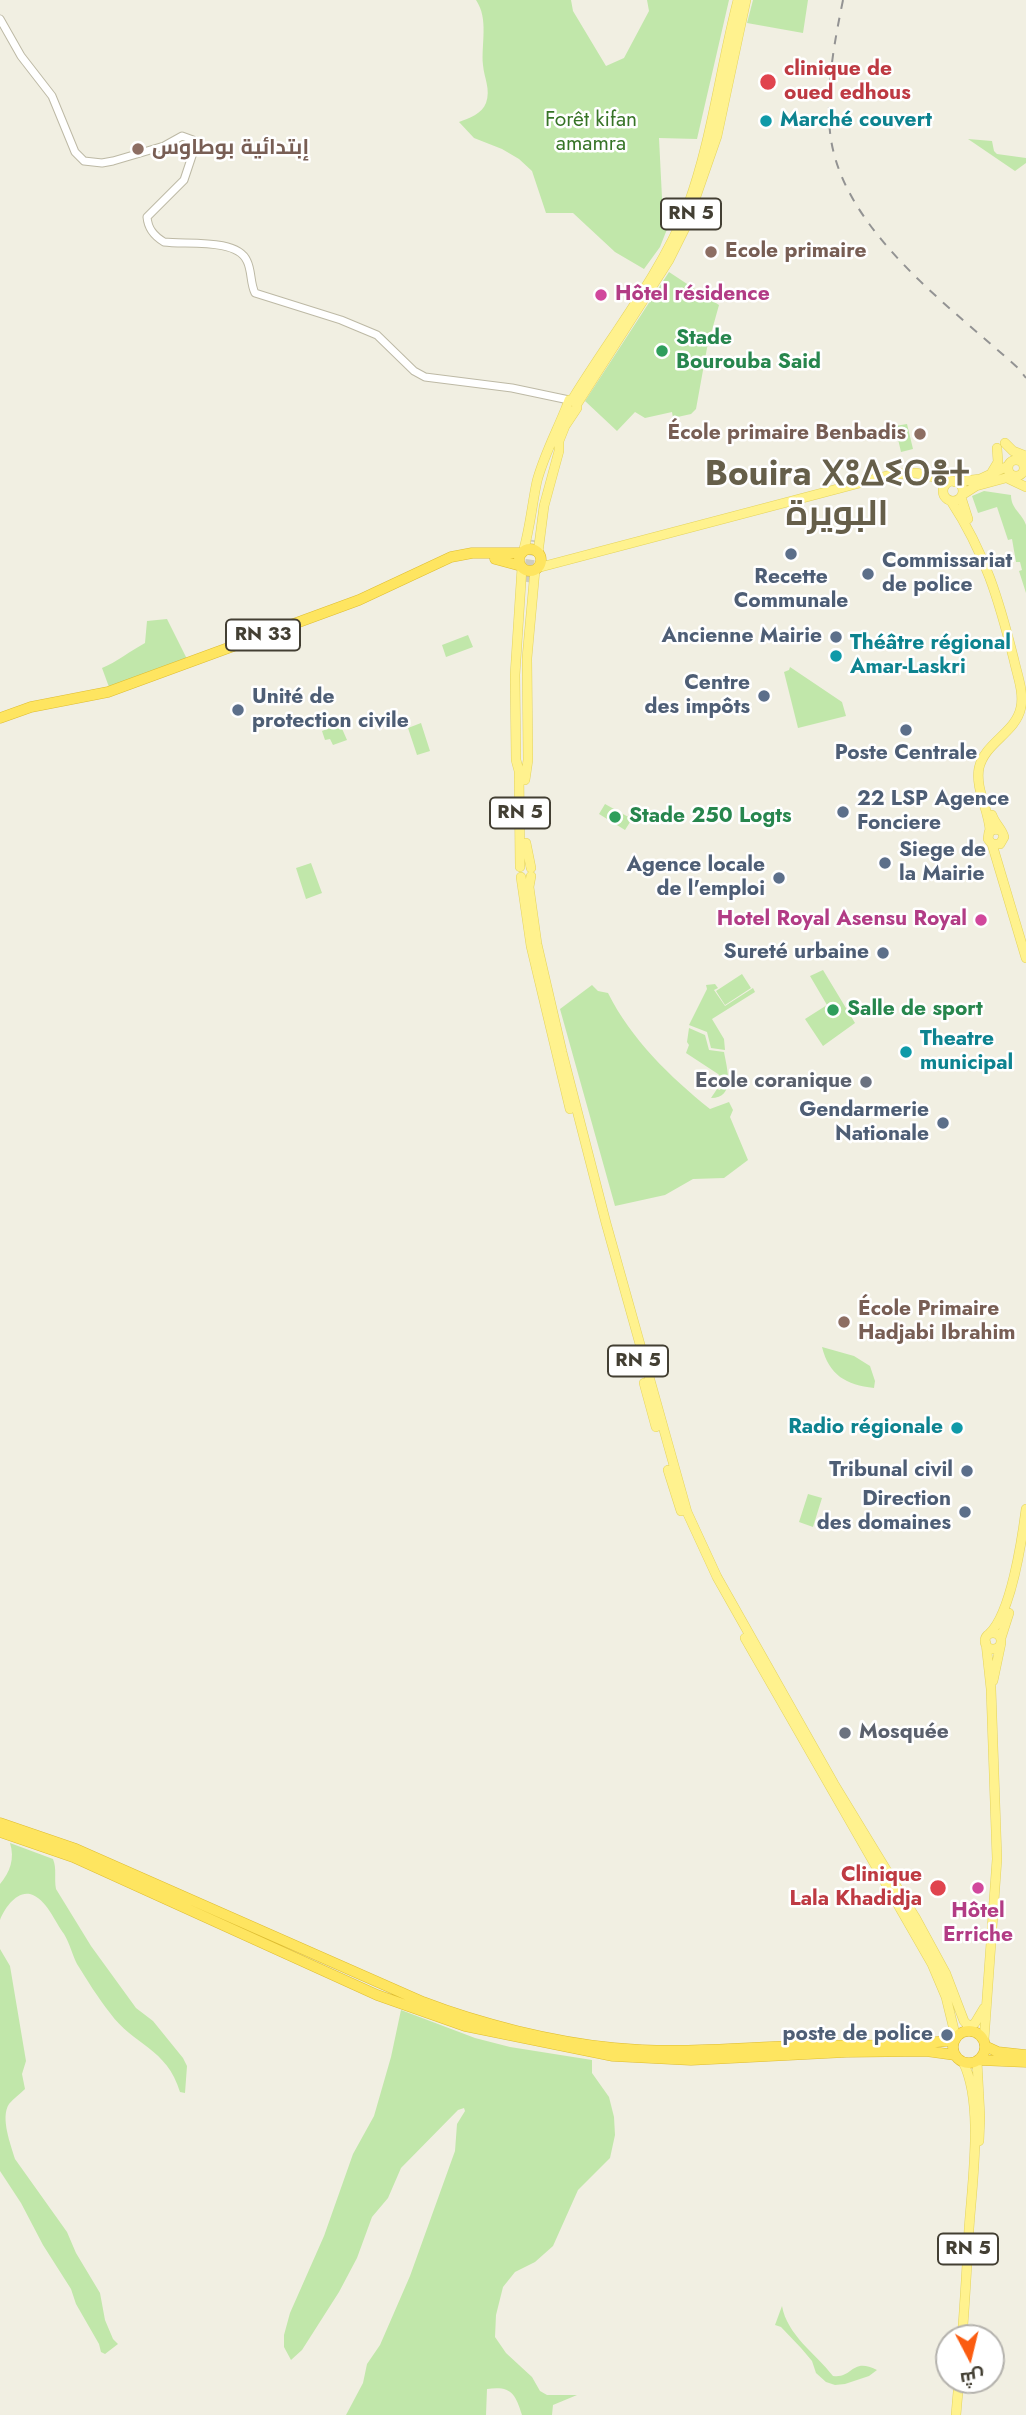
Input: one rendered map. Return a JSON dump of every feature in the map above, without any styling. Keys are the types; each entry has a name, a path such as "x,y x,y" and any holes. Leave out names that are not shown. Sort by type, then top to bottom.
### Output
{"highway":[{"path":"529,550 539,554 541,561 536,569 530,571 521,567 519,559 523,552 529,550"},
{"name":"RN 33","path":"0,718 31,707 108,692 359,600 451,557 472,553 523,552"},
{"name":"RN 33","path":"0,724 23,714 121,693 342,611 450,563 483,558 506,560 521,567"},
{"path":"0,1823 76,1849 423,2002 453,2013 544,2036 613,2048 660,2050 870,2045 955,2039 969,2030 998,2052 1026,2055"},
{"path":"0,1832 73,1857 417,2011 496,2034 612,2056 642,2059 691,2060 926,2051 959,2058 1026,2062"},
{"path":"955,2039 953,2047 959,2058"},
{"path":"978,2060 985,2043"}],"main road":[{"name":"RN 5","path":"533,540 540,495 555,442 570,405 664,256 687,208 704,153 738,0"},
{"name":"RN 5","path":"570,405 669,260 685,228 717,136 746,0"},
{"path":"523,552 541,466 547,447 555,442 559,452 545,499 538,538 539,554 551,560 564,561"},
{"path":"992,477 1001,446 1013,451 1025,463"},
{"path":"940,506 953,504 1013,460 1025,463"},
{"path":"520,767 528,760 527,658 536,569 887,476 916,473 954,481 974,481 1021,475 1025,463"},
{"path":"1008,466 1013,476"},
{"path":"916,473 937,484 945,498 953,504 984,561 994,586 1021,694 1019,716 985,755 979,768 979,782 995,830 1004,837 997,843"},
{"path":"992,477 1012,480 1026,487"},
{"path":"943,492 944,486 954,481"},
{"path":"954,481 962,487 965,512 999,584 1026,688"},
{"path":"520,767 515,676 521,567"},
{"name":"RN 5","path":"527,582 521,670 520,767 531,946 556,1054 682,1514 712,1580 937,1975 949,2005 955,2039"},
{"path":"1026,712 1018,726 993,753 985,768 984,781 995,823 995,830 988,839 997,843 1026,941"},
{"path":"997,843 1026,958"},
{"name":"RN 5","path":"525,872 537,944 562,1052 608,1233 687,1512 717,1577 834,1784 921,1929 946,1975 969,2030"},
{"path":"985,2043 998,1859 987,1639 1003,1616 1026,1509"},
{"path":"991,1689 1026,1541"},
{"path":"987,1639 997,1634 1001,1641"},
{"path":"987,1639 993,1649 1001,1641"},
{"path":"969,2030 984,2008 987,1997"},
{"path":"960,2012 968,2017 975,2017 984,2008"},
{"name":"RN 5","path":"959,2058 967,2070 971,2095 975,2160 963,2324"},
{"name":"RN 5","path":"975,2160 979,2147 980,2124 978,2060"},
{"path":"956,2415 958,2394"}],"street":[{"path":"0,19 21,56 52,96 75,152 84,161 102,163 164,146 182,136 193,140 195,147 184,180 147,217 147,224 156,237 164,242 228,246 239,250 248,262 255,293 341,320 377,335 420,375 512,387 570,405"}],"green space":[{"name":"Forêt kifan amamra","path":"476,0 571,0 573,11 606,66 624,58 649,11 647,0 729,0 697,139 659,138 662,198 671,219 660,247 644,269 615,252 573,213 546,213 532,171 502,149 474,138 459,122 478,113 487,98 488,88 483,65 483,23"},
{"path":"753,0 808,0 803,33 747,23"},
{"path":"968,139 992,141 997,154 1026,158 1026,163 1015,171"},
{"name":"Stade Bourouba Said","path":"669,272 719,305 707,348 696,409 691,414 673,418 672,412 645,418 635,412 617,431 585,401"},
{"path":"907,424 913,449 901,452 895,426"},
{"path":"984,491 1011,495 1013,504 1026,525 1026,593 1019,571 1022,570 1020,562 1016,562 1012,539 1008,540 997,507 978,513 972,496"},
{"path":"167,619 187,659 109,687 102,668 145,643 147,621"},
{"path":"468,635 473,647 446,657 442,645"},
{"path":"790,667 842,702 846,716 798,728 784,672"},
{"path":"421,723 430,751 417,755 408,728"},
{"path":"340,724 347,740 333,745 330,739 325,740 322,731"},
{"name":"Stade 250 Logts","path":"605,804 632,819 625,830 599,814"},
{"path":"311,863 322,893 306,899 296,868"},
{"name":"Salle de sport","path":"823,970 855,1023 823,1046 805,1019 827,1005 810,976"},
{"path":"742,974 751,988 725,1005 716,991"},
{"path":"715,984 718,988 714,990 725,1006 753,988 755,992 712,1019 724,1039 725,1050 711,1048 707,1032 689,1025 707,989 706,985"},
{"path":"592,985 598,991 608,993 640,1041 695,1097 710,1109 729,1102 733,1110 730,1117 748,1160 724,1178 693,1179 665,1195 615,1206 560,1009"},
{"path":"689,1028 705,1035 709,1050 724,1052 728,1081 727,1088 719,1097 711,1098 725,1081 686,1053"},
{"path":"822,1347 854,1356 870,1366 875,1381 874,1388 840,1377 829,1365"},
{"path":"808,1494 822,1498 813,1527 799,1522"},
{"path":"10,1843 53,1859 56,1889 91,1946 136,2008 153,2021 183,2058 187,2066 185,2093 180,2092 174,2077 158,2056 119,2024 106,2007 77,1964 64,1934 41,1900 30,1894 20,1895 8,1906 0,1920 0,1884 11,1865"},
{"path":"0,1949 10,1966 26,2061 22,2074 25,2089 9,2104 7,2110 9,2139 15,2159 67,2232 100,2293 105,2320 118,2344 105,2354 101,2352 71,2289 0,2171"},
{"path":"401,2010 475,2038 510,2047 592,2060 592,2073 609,2097 615,2135 610,2158 578,2190 553,2246 535,2262 515,2272 503,2287 496,2315 495,2337 506,2353 532,2377 540,2391 547,2395 577,2395 553,2405 552,2415 522,2415 511,2393 495,2388 487,2389 486,2415 346,2415 363,2383 367,2364 380,2345 410,2276 455,2151 457,2124 465,2111 464,2108 458,2110 401,2168 388,2198 372,2217 357,2258 339,2292 302,2350 291,2360 284,2347 290,2313 324,2236 353,2154 374,2116"},
{"path":"782,2306 796,2335 833,2376 840,2376 862,2366 877,2370 869,2376 845,2384 826,2382 816,2373 812,2361 801,2348 781,2327 775,2325"}],"tunnel":[{"path":"527,582 533,540"}],"railway":[{"path":"843,0 832,66 829,115 838,167 854,201 876,233 903,264 1026,378"}],"place":[{"name":"clinique de oued edhous","path":"768,82"},
{"name":"Marché couvert","path":"766,121"},
{"name":"إبتدائية بوطاوس","path":"138,149"},
{"name":"Ecole primaire","path":"711,252"},
{"name":"Hôtel résidence","path":"601,295"},
{"name":"Stade Bourouba Said","path":"662,351"},
{"name":"École primaire Benbadis","path":"920,434"},
{"name":"Recette Communale","path":"791,554"},
{"name":"Commissariat de police","path":"868,574"},
{"name":"Ancienne Mairie","path":"836,637"},
{"name":"Théâtre régional Amar-Laskri","path":"836,656"},
{"name":"Centre des impôts","path":"764,696"},
{"name":"Unité de protection civile","path":"238,710"},
{"name":"Poste Centrale","path":"906,730"},
{"name":"22 LSP Agence Fonciere","path":"843,812"},
{"name":"Stade 250 Logts","path":"615,817"},
{"name":"Siege de la Mairie","path":"885,863"},
{"name":"Agence locale de l'emploi","path":"779,878"},
{"name":"Hotel Royal Asensu Royal","path":"981,920"},
{"name":"Sureté urbaine","path":"883,953"},
{"name":"Salle de sport","path":"833,1010"},
{"name":"Theatre municipal","path":"906,1052"},
{"name":"Ecole coranique","path":"866,1082"},
{"name":"Gendarmerie Nationale","path":"943,1123"},
{"name":"École Primaire Hadjabi Ibrahim","path":"844,1322"},
{"name":"Radio régionale","path":"957,1428"},
{"name":"Tribunal civil","path":"967,1471"},
{"name":"Direction des domaines","path":"965,1512"},
{"name":"Mosquée","path":"845,1733"},
{"name":"Clinique Lala Khadidja","path":"938,1888"},
{"name":"Hôtel Erriche","path":"978,1888"},
{"name":"poste de police","path":"947,2035"}],"district":[{"name":"Bouira ⵝⵓⵠⵉⵔⴻⵜ البويرة","path":"837,497"}]}
